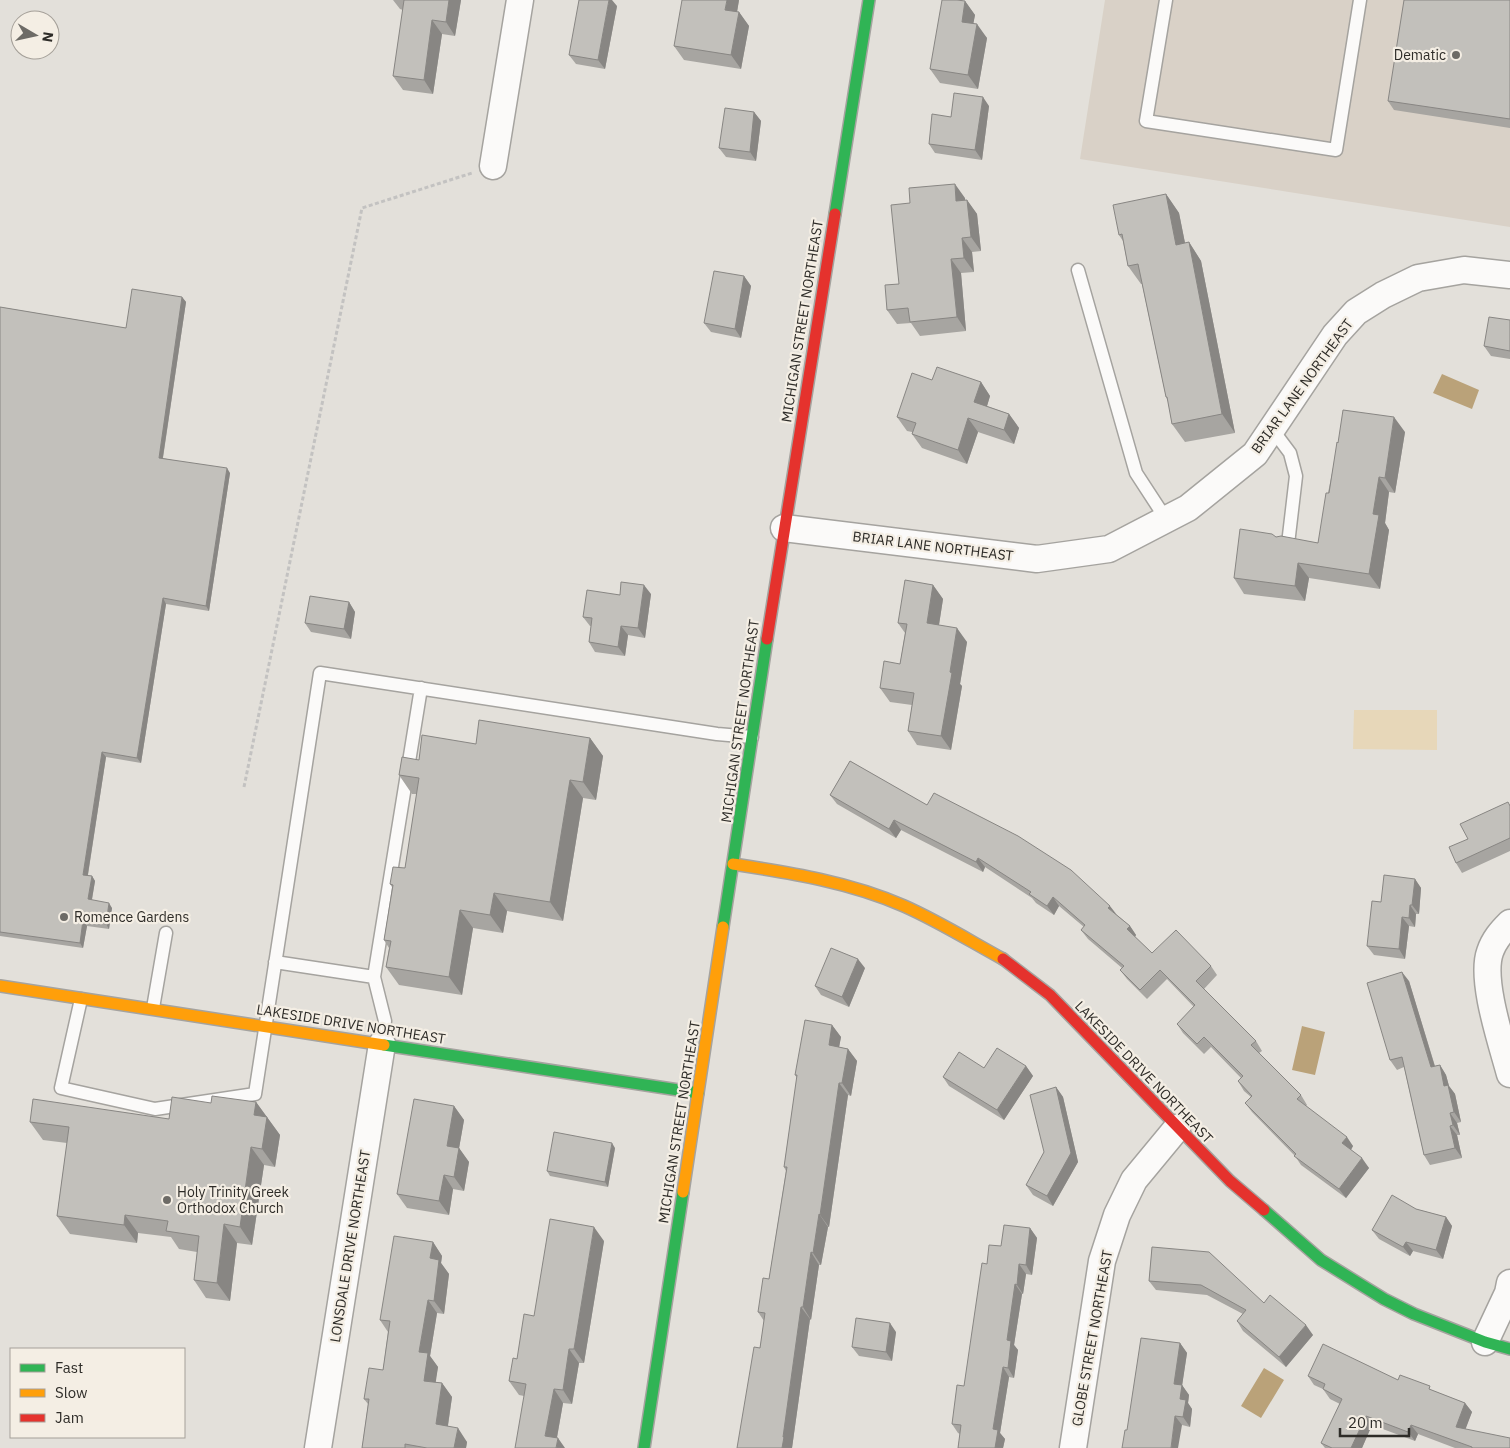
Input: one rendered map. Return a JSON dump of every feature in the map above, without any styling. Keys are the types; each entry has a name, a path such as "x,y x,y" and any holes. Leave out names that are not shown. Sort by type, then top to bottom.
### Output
{"street":[{"path":"493,166 520,0"},
{"name":"MICHIGAN STREET NORTHEAST","path":"644,1448 784,528 869,0"},
{"name":"BRIAR LANE NORTHEAST","path":"784,528 1037,559 1109,549 1188,508 1255,454 1335,335 1356,312 1383,295 1418,278 1464,270 1510,274"},
{"name":"LAKESIDE DRIVE NORTHEAST","path":"734,864 799,874 857,889 904,906 1005,960 1050,995 1230,1181 1321,1260 1384,1299 1414,1314 1498,1346"},
{"path":"1510,924 1498,935 1490,951 1486,966 1488,988 1510,1074"},
{"name":"LAKESIDE DRIVE NORTHEAST","path":"0,986 698,1092"},
{"name":"LONSDALE DRIVE NORTHEAST","path":"318,1448 382,1044"},
{"name":"GLOBE STREET NORTHEAST","path":"1073,1448 1102,1261 1117,1215 1134,1180 1177,1128"},
{"path":"1498,1346 1510,1283"}],"lane":[{"path":"1166,0 1146,121 1336,150 1360,0"},
{"path":"1078,270 1136,473 1166,520"},
{"path":"1272,428 1290,453 1296,476 1288,544"},
{"path":"81,999 61,1088 155,1109 255,1094 320,672 717,734 752,737"},
{"path":"382,1044 385,1021 374,977 421,688"},
{"path":"153,1008 166,933"},
{"path":"275,962 374,977"}],"path":[{"path":"244,787 362,208 493,166"}],"shaded area":[{"path":"1105,0 1510,0 1510,227 1080,159"},
{"path":"1442,374 1479,390 1472,409 1433,393"},
{"path":"1354,710 1437,710 1437,750 1353,749"},
{"path":"1302,1026 1325,1032 1315,1075 1292,1070"},
{"path":"1264,1368 1284,1380 1261,1418 1241,1406"}],"building":[{"path":"404,0 449,0 446,22 432,20 424,80 393,76"},
{"path":"579,0 609,0 598,60 569,55"},
{"path":"682,0 727,0 725,10 739,12 731,55 674,46"},
{"path":"942,0 965,1 962,22 977,24 968,75 930,69"},
{"name":"Dematic","path":"1404,0 1510,0 1510,119 1388,101"},
{"path":"954,93 983,97 975,150 929,144 932,114 951,117"},
{"path":"725,108 754,112 750,152 719,148"},
{"path":"955,184 956,201 967,200 971,237 962,238 964,258 951,259 957,317 910,322 908,308 887,310 885,285 899,284 891,205 910,203 909,188"},
{"path":"1166,194 1176,245 1189,242 1222,414 1172,424 1138,264 1128,266 1122,234 1119,235 1113,205"},
{"path":"714,271 744,276 735,329 704,323"},
{"path":"132,289 182,297 159,458 227,468 206,606 163,598 137,758 102,752 83,875 92,876 88,899 109,903 106,924 83,920 80,943 0,932 0,307 126,328"},
{"path":"1489,317 1510,320 1510,351 1484,346"},
{"path":"937,367 981,382 974,402 1009,414 1004,430 968,418 958,450 912,434 916,423 897,417 912,373 932,380"},
{"path":"1343,410 1394,417 1385,478 1379,477 1373,514 1379,515 1369,574 1298,563 1295,586 1234,578 1240,529 1272,534 1276,537 1281,536 1318,543 1326,493 1329,493"},
{"path":"905,580 933,585 927,623 957,628 950,672 952,673 941,736 908,731 914,693 880,688 884,661 900,664 907,624 898,623"},
{"path":"621,582 644,585 638,628 621,626 618,647 589,642 592,618 583,617 587,590 620,595"},
{"path":"310,596 349,602 344,629 305,623"},
{"path":"479,720 590,738 583,782 570,780 550,902 494,893 490,915 460,910 449,977 386,967 391,941 384,940 393,885 390,884 393,867 405,868 419,778 399,775 402,757 419,760 422,735 476,744"},
{"path":"850,761 927,805 934,793 1018,836 1071,870 1110,906 1108,908 1130,926 1127,929 1152,953 1176,930 1211,966 1196,981 1256,1041 1251,1045 1301,1095 1297,1099 1347,1137 1342,1143 1362,1158 1339,1189 1294,1156 1296,1154 1245,1103 1252,1096 1238,1081 1243,1076 1204,1037 1197,1044 1177,1024 1195,1005 1160,970 1140,990 1120,970 1124,966 1081,930 1085,925 1053,897 1047,906 1029,894 1031,892 978,858 976,862 894,820 889,829 830,795"},
{"path":"1508,802 1510,806 1510,838 1456,863 1449,847 1468,839 1460,824"},
{"path":"1384,875 1415,879 1409,918 1402,917 1399,949 1367,946 1372,901 1381,902"},
{"path":"831,948 858,959 842,997 815,986"},
{"path":"1402,972 1431,1067 1440,1065 1444,1086 1448,1085 1454,1112 1450,1113 1453,1125 1450,1126 1455,1148 1424,1155 1402,1057 1390,1060 1367,983"},
{"path":"805,1020 832,1025 829,1045 848,1049 842,1083 839,1083 820,1215 813,1253 811,1252 803,1307 801,1307 782,1448 737,1448 754,1347 760,1348 765,1313 758,1312 763,1278 769,1279 787,1167 784,1167 797,1075 795,1075"},
{"path":"997,1048 1026,1066 997,1110 943,1077 959,1052 984,1068"},
{"path":"1056,1087 1071,1153 1047,1196 1026,1185 1044,1152 1030,1095"},
{"name":"Holy Trinity Greek Orthodox Church","path":"212,1096 256,1102 254,1115 267,1117 262,1149 251,1147 240,1227 224,1224 217,1283 194,1280 199,1236 166,1231 168,1221 125,1215 124,1225 57,1216 69,1127 30,1122 33,1099 169,1119 172,1097 211,1103"},
{"path":"414,1099 454,1106 447,1146 459,1148 454,1177 444,1175 439,1201 397,1194"},
{"path":"554,1132 612,1143 605,1182 547,1171"},
{"path":"1392,1195 1416,1209 1446,1217 1436,1250 1406,1242 1403,1247 1372,1230"},
{"path":"550,1219 594,1227 574,1349 569,1349 563,1390 554,1389 545,1436 558,1438 556,1448 515,1448 526,1384 509,1381 513,1358 517,1359 524,1314 534,1316"},
{"path":"1004,1225 1030,1228 1026,1265 1019,1264 1017,1285 1015,1284 1007,1340 1011,1341 1008,1368 1003,1367 993,1429 998,1430 995,1448 958,1448 961,1425 952,1424 957,1385 964,1386 982,1263 987,1264 989,1245 1001,1246"},
{"path":"394,1236 433,1242 430,1258 439,1260 434,1301 428,1300 419,1352 428,1353 424,1381 442,1383 436,1424 458,1428 454,1448 427,1448 405,1444 405,1448 362,1448 369,1399 364,1399 369,1368 383,1370 390,1321 380,1320"},
{"path":"1152,1247 1209,1252 1264,1303 1270,1295 1306,1325 1279,1357 1237,1321 1246,1310 1201,1285 1149,1281"},
{"path":"856,1318 890,1323 886,1352 852,1347"},
{"path":"1141,1338 1180,1343 1174,1384 1182,1385 1180,1399 1186,1400 1183,1417 1175,1416 1171,1448 1122,1448 1125,1430 1127,1430"},
{"path":"1323,1344 1398,1380 1400,1375 1430,1386 1429,1389 1465,1403 1456,1427 1510,1438 1510,1448 1472,1448 1411,1425 1408,1432 1366,1416 1351,1448 1332,1448 1321,1443 1342,1399 1323,1389 1325,1384 1308,1376"}],"traffic: fast":[{"path":"835,214 869,0"},
{"path":"723,927 767,639"},
{"path":"384,1045 698,1093"},
{"path":"644,1448 683,1192"},
{"path":"1264,1210 1321,1260 1384,1299 1414,1314 1485,1342 1510,1349"}],"traffic: slow":[{"path":"733,864 820,879 884,898 929,918 1003,959"},
{"path":"683,1192 723,927"},
{"path":"0,986 384,1045"}],"traffic: jam":[{"path":"767,639 835,214"},
{"path":"1003,959 1050,995 1230,1181 1264,1210"}],"place":[{"name":"Dematic","path":"1456,55"},
{"name":"Romence Gardens","path":"64,917"},
{"name":"Holy Trinity Greek Orthodox Church","path":"167,1200"}]}
